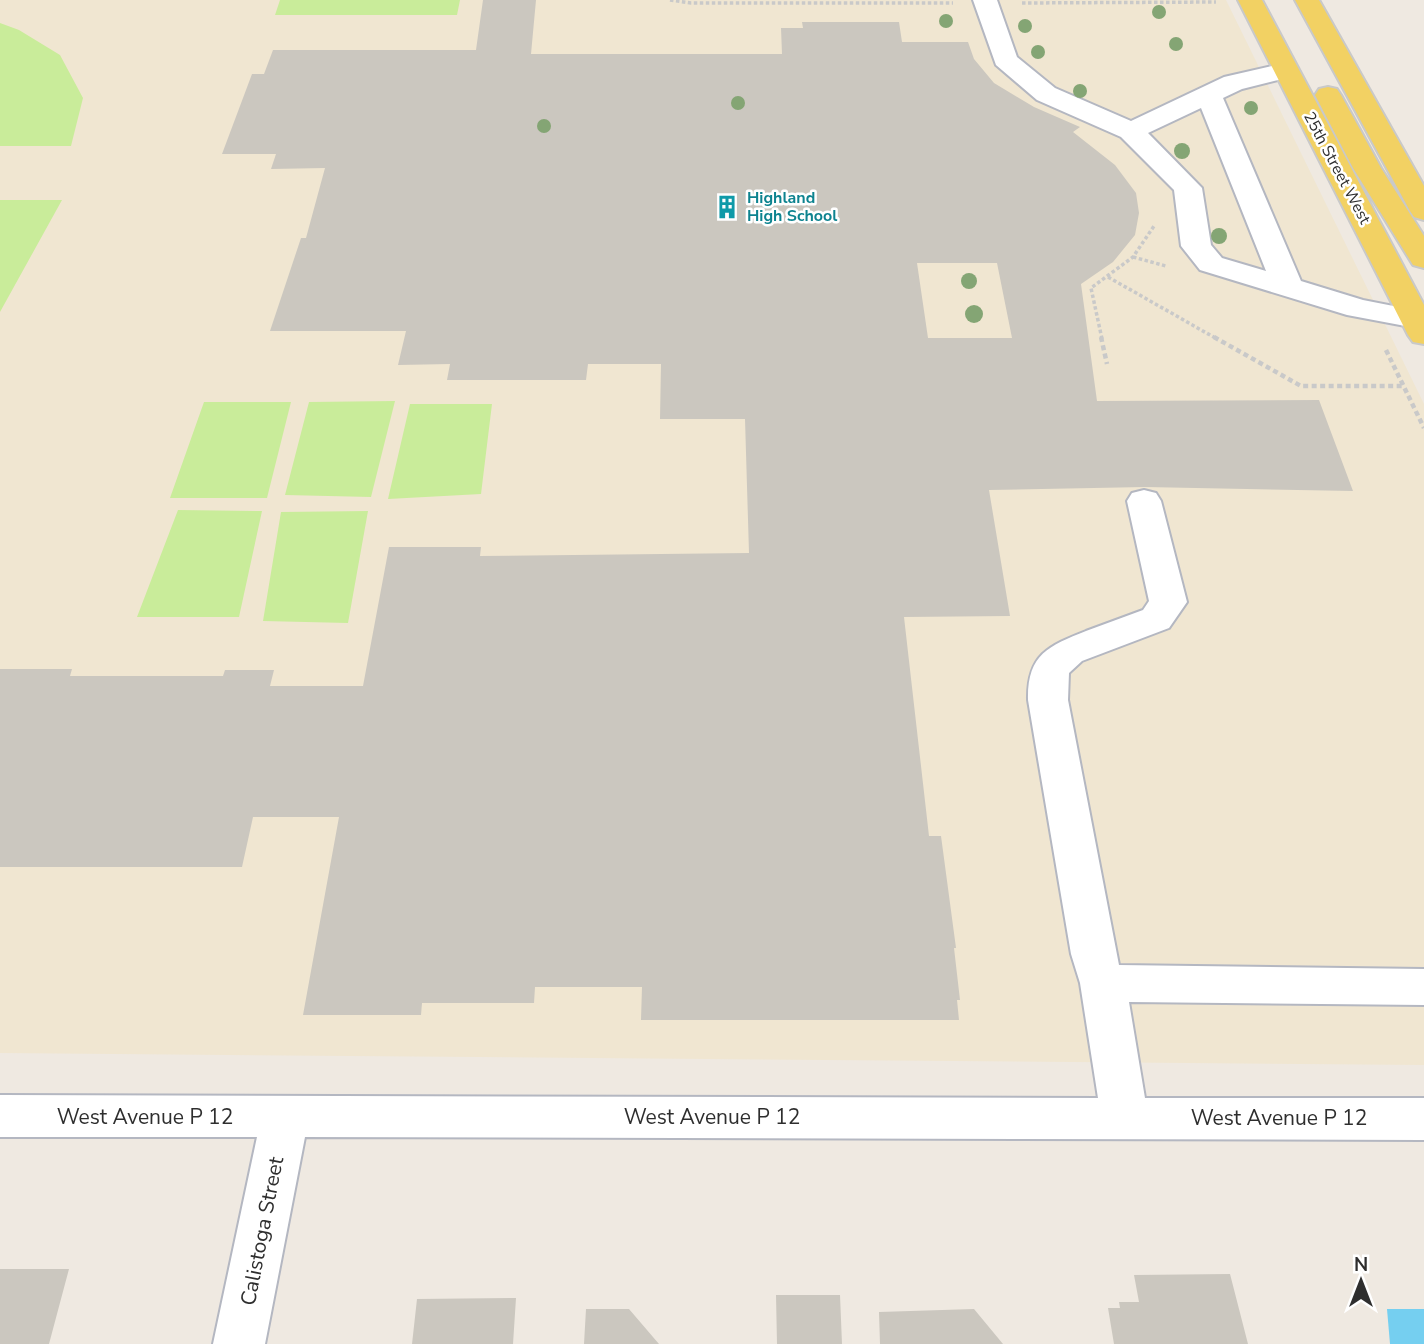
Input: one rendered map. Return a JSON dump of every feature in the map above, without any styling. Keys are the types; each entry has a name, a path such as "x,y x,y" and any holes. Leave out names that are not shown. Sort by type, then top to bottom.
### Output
{"main road":[{"name":"25th Street West","path":"1251,0 1285,71 1420,328"},
{"path":"1307,0 1424,211"},
{"path":"1285,71 1314,76 1322,86 1367,167 1424,259"}],"street":[{"path":"973,2 1005,60 1046,94 1131,131 1188,188 1196,246 1211,264 1420,328"},
{"path":"1131,131 1233,83 1285,71"},
{"path":"1209,95 1288,287"},
{"path":"1125,1118 1103,984 1093,954 1048,700 1047,674 1056,660 1069,652 1156,619 1168,602 1144,501"},
{"path":"1103,984 1424,986"},
{"name":"West Avenue P 12","path":"0,1116 1424,1119"},
{"name":"Calistoga Street","path":"239,1344 285,1117"}],"path":[{"path":"670,0 691,3 973,2"},
{"path":"1017,5 1217,2"},
{"path":"1107,364 1091,288 1133,257 1155,225 1155,216"},
{"path":"1108,276 1301,386 1404,387"}],"shaded area":[{"path":"0,0 1226,0 1424,404 1424,1065 0,1053"}],"green space":[{"path":"280,0 460,0 457,15 275,15"},
{"path":"0,23 19,30 60,55 83,98 71,146 0,146"},
{"path":"0,200 62,200 0,312"},
{"path":"395,401 371,497 285,495 309,402"},
{"path":"204,402 291,402 267,498 170,498"},
{"path":"410,404 492,404 481,494 388,499"},
{"path":"178,510 262,511 239,617 137,617"},
{"path":"368,511 348,623 263,621 281,512"}],"water":[{"path":"1387,1309 1424,1309 1424,1344 1390,1344"}],"building":[{"path":"483,0 536,0 531,54 782,54 781,28 803,28 802,22 899,22 902,42 968,42 974,59 994,83 1034,107 1080,127 1073,132 1115,165 1136,193 1139,213 1135,235 1113,262 1081,284 1097,401 1319,400 1353,491 1145,487 989,490 1010,616 904,617 929,836 941,836 956,948 959,1020 641,1020 642,987 535,987 534,1003 422,1003 421,1015 303,1015 339,817 253,817 242,867 0,867 0,669 72,669 70,676 223,676 225,670 274,670 270,686 363,686 389,547 481,547 480,556 749,553 745,419 660,419 661,364 588,364 586,380 447,380 450,364 398,365 406,331 270,331 301,238 306,238 325,168 271,169 276,154 222,154 252,74 264,74 273,50 476,50","holes":["917,263 997,263 1012,338 928,338"]},
{"path":"0,1269 69,1269 49,1344 0,1344"},
{"path":"1230,1274 1248,1344 1114,1344 1108,1308 1120,1308 1119,1302 1139,1302 1134,1275"},
{"path":"776,1295 840,1295 842,1344 777,1344"},
{"path":"516,1298 513,1344 412,1344 417,1299"},
{"path":"586,1309 629,1309 659,1344 584,1344"},
{"path":"974,1309 1003,1344 880,1344 879,1312"}],"place":[{"name":"Highland High School","path":"727,207"}]}
